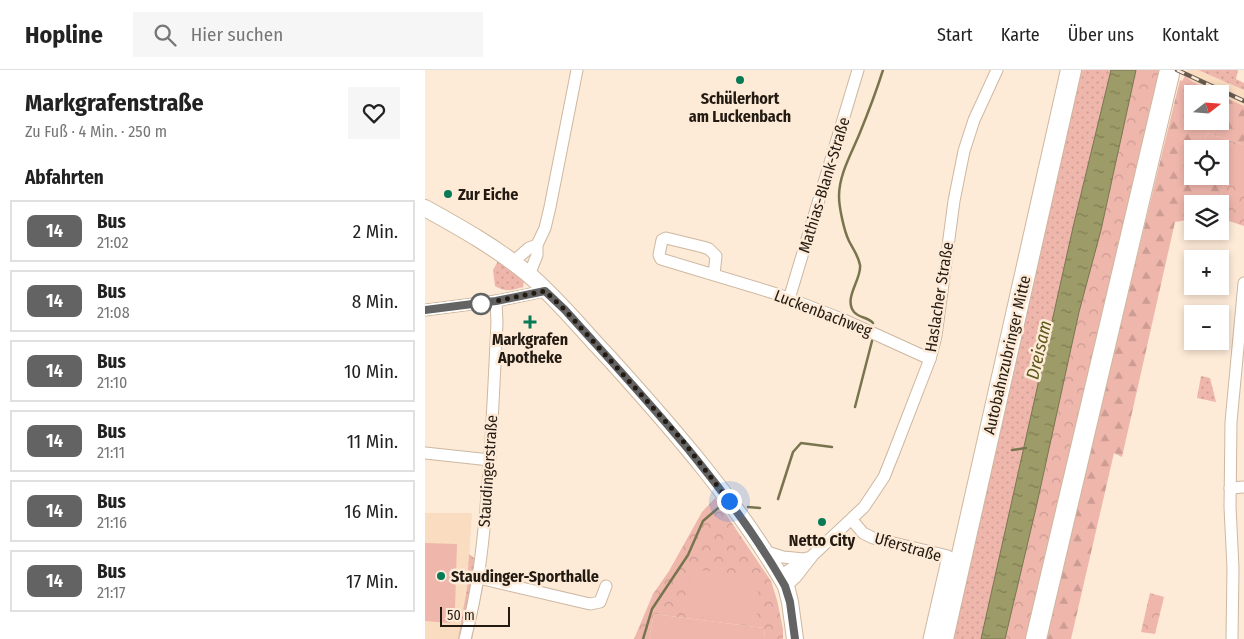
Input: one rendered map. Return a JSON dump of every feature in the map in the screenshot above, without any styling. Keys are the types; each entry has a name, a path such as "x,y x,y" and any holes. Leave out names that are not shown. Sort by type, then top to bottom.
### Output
{"highway":[{"name":"Autobahnzubringer Mitte","path":"943,639 1071,70"},
{"path":"1036,639 1169,74"}],"street":[{"path":"529,275 537,255 537,245 545,228 550,207 577,70"},
{"name":"Mathias-Blank-Straße","path":"789,299 858,70"},
{"name":"Haslacher Straße","path":"783,581 795,578 808,557 852,520 864,507 884,477 930,359 937,328 954,201 964,151 974,120 997,70"},
{"path":"425,208 481,239 529,275 565,310 683,441 732,504 783,581 790,602 795,639"},
{"name":"Luckenbachweg","path":"714,274 716,256 709,249 666,238 662,240 659,255 661,259 789,299 844,320 930,359"},
{"path":"513,262 529,248 537,245"},
{"path":"1232,639 1238,620 1230,488 1231,422 1244,283"},
{"path":"425,310 496,301 545,291"},
{"name":"Staudingerstraße","path":"465,639 479,578 490,460 497,323 496,301"},
{"path":"425,453 490,460"},
{"path":"1230,488 1244,487"},
{"name":"Uferstraße","path":"852,520 863,533 873,538 948,556 929,639"},
{"path":"763,551 783,557 808,557"},
{"path":"479,578 591,604 600,602 606,586"}],"shaded area":[{"path":"1187,70 1198,70 1244,90 1244,106 1229,99 1229,85 1199,85 1185,76"},
{"path":"425,513 472,513 467,588 458,639 425,639"}],"green space":[{"path":"1079,70 1111,70 1074,223 981,639 950,639"},
{"path":"1136,70 1161,70 1030,639 1005,639 1079,312 1101,230"},
{"path":"1198,70 1238,70 1236,79 1244,83 1244,90"},
{"path":"1185,76 1199,85 1184,85 1184,130 1229,130 1229,99 1244,106 1244,145 1207,133 1205,140 1184,140 1184,185 1224,185 1221,195 1184,195 1184,220 1175,222 1122,457 1114,453 1071,639 1044,639 1180,80 1182,81"},
{"path":"1207,133 1229,140 1205,140"},
{"path":"1208,136 1221,140 1207,140"},
{"path":"1229,140 1244,145 1244,226 1229,221 1229,195 1221,195 1224,185 1229,185"},
{"path":"1229,142 1244,147 1244,187 1229,182"},
{"path":"498,261 524,281 523,287 506,290 495,286 493,270"},
{"path":"1201,376 1210,378 1216,402 1197,398"},
{"path":"715,498 771,581 783,629 783,639 765,639 764,628 654,614 649,639 634,639 653,594 669,571 702,512"},
{"name":"Staudinger-Sporthalle","path":"425,543 457,544 455,609 451,609 450,623 425,621"},
{"path":"469,554 487,568 472,639 458,639 467,588"},
{"path":"692,569 758,577 757,623 684,615"},
{"path":"1150,593 1164,597 1155,634 1141,632"},
{"path":"654,614 764,628 765,639 649,639"}],"water":[{"name":"Dreisam","path":"1111,70 1136,70 1101,230 1079,312 1005,639 981,639 1074,223"}],"waterway":[{"path":"873,323 856,314 851,307 852,295 860,265 845,231 839,196 843,172 869,111 883,70"},
{"path":"855,407 872,341"},
{"path":"778,499 793,452 801,443 832,447"},
{"path":"1012,450 1026,448"},
{"path":"643,639 652,609 688,555 703,521 724,503"},
{"path":"748,507 760,508"}],"railway":[{"path":"1177,70 1244,101"}],"bus line":[{"name":"14","path":"425,310 496,301 545,291 565,310 683,441 732,504 785,586 790,602 795,639"}],"place":[{"name":"Schülerhort am Luckenbach","path":"740,80"},
{"name":"Zur Eiche","path":"448,194"},
{"name":"Markgrafen Apotheke","path":"530,322"},
{"name":"Netto City","path":"822,522"},
{"name":"Staudinger-Sporthalle","path":"441,576"}],"route":[{"path":"481,304 545,291 565,310 683,441 729,501"}]}
